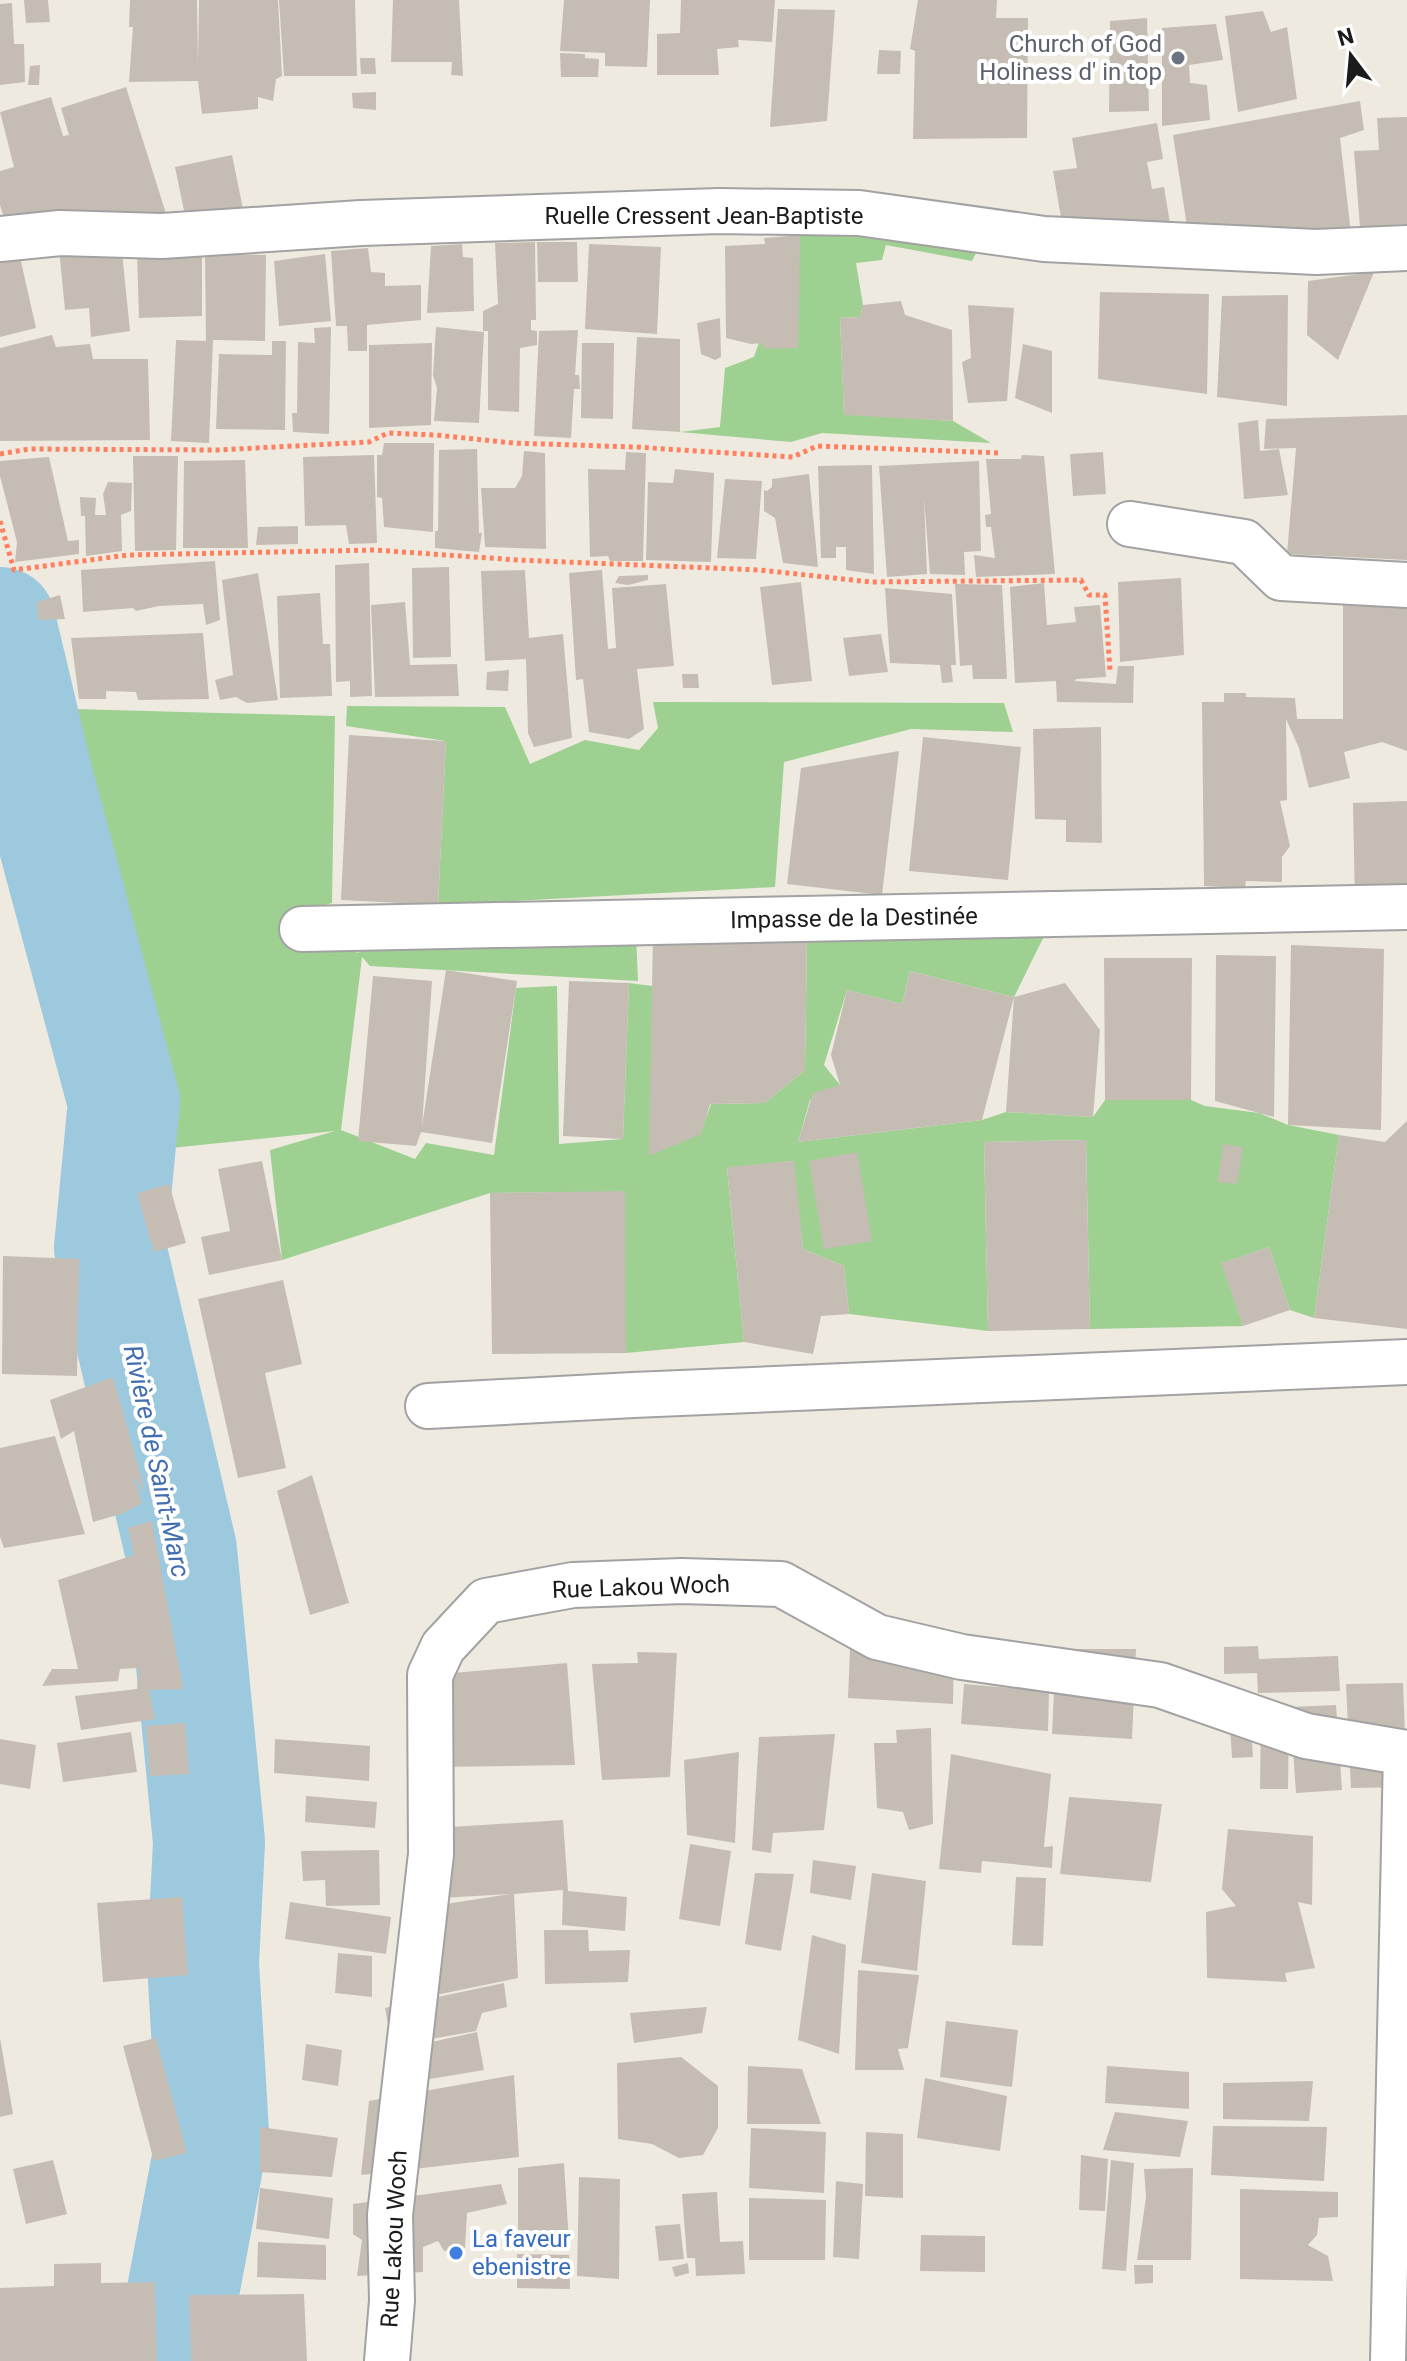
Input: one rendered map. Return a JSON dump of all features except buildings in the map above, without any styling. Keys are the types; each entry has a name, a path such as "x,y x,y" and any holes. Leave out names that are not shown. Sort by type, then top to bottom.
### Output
{"street":[{"name":"Ruelle Cressent Jean-Baptiste","path":"0,239 60,233 162,236 377,222 719,211 859,213 1044,239 1316,252 1407,248"},
{"path":"1130,524 1244,542 1281,578 1407,585"},
{"name":"Impasse de la Destinée","path":"302,929 1407,907"},
{"path":"428,1406 1407,1362"},
{"name":"Rue Lakou Woch","path":"387,2361 392,2301 390,2215 431,1854 430,1675 443,1647 486,1601 573,1585 682,1581 781,1584 877,1637 962,1657 1160,1685 1306,1736 1404,1753"}],"lane":[{"path":"1388,2361 1404,1753"}],"path":[{"path":"0,454 29,449 267,448 369,442 388,433 513,443 793,457 817,446 1001,453"},
{"path":"0,521 14,570 128,555 374,550 518,560 760,570 871,582 1081,580 1089,595 1105,595 1110,671"}],"green space":[{"path":"803,213 801,235 859,213 981,243 972,261 886,245 882,260 856,263 863,305 860,317 840,318 844,414 953,421 991,443 822,433 791,442 680,432 720,427 725,368 754,357"},
{"path":"653,702 1004,703 1013,732 911,729 784,762 775,887 438,905 446,741 346,726 347,706 505,707 530,764 585,740 639,750 658,728"},
{"path":"37,708 335,716 332,903 290,915 285,934 359,953 341,929 636,935 638,981 370,966 362,957 341,1130 415,1159 426,1143 494,1155 516,988 557,986 559,1144 623,1139 629,983 652,986 700,1134 711,1104 765,1103 805,1070 807,936 1049,926 1014,997 910,971 902,1004 847,990 824,1065 840,1085 810,1100 798,1142 982,1120 1006,1112 1093,1117 1105,1100 1191,1100 1205,1106 1259,1113 1288,1125 1339,1135 1314,1318 1290,1310 1269,1247 1222,1263 1243,1326 1090,1329 1086,1140 984,1142 988,1331 849,1314 844,1266 803,1249 793,1161 727,1168 744,1342 626,1353 613,1192 490,1193 282,1260 270,1150 335,1131 132,1152 137,1100"}],"waterway":[{"name":"Rivière de Saint-Marc","path":"0,623 36,774 124,1102 110,1248 181,1550 209,1842 203,1963 213,2133 181,2302 180,2361"}],"place":[{"name":"Church of God Holiness d' in top","path":"1178,58"},
{"name":"La faveur ebenistre","path":"456,2253"}]}
